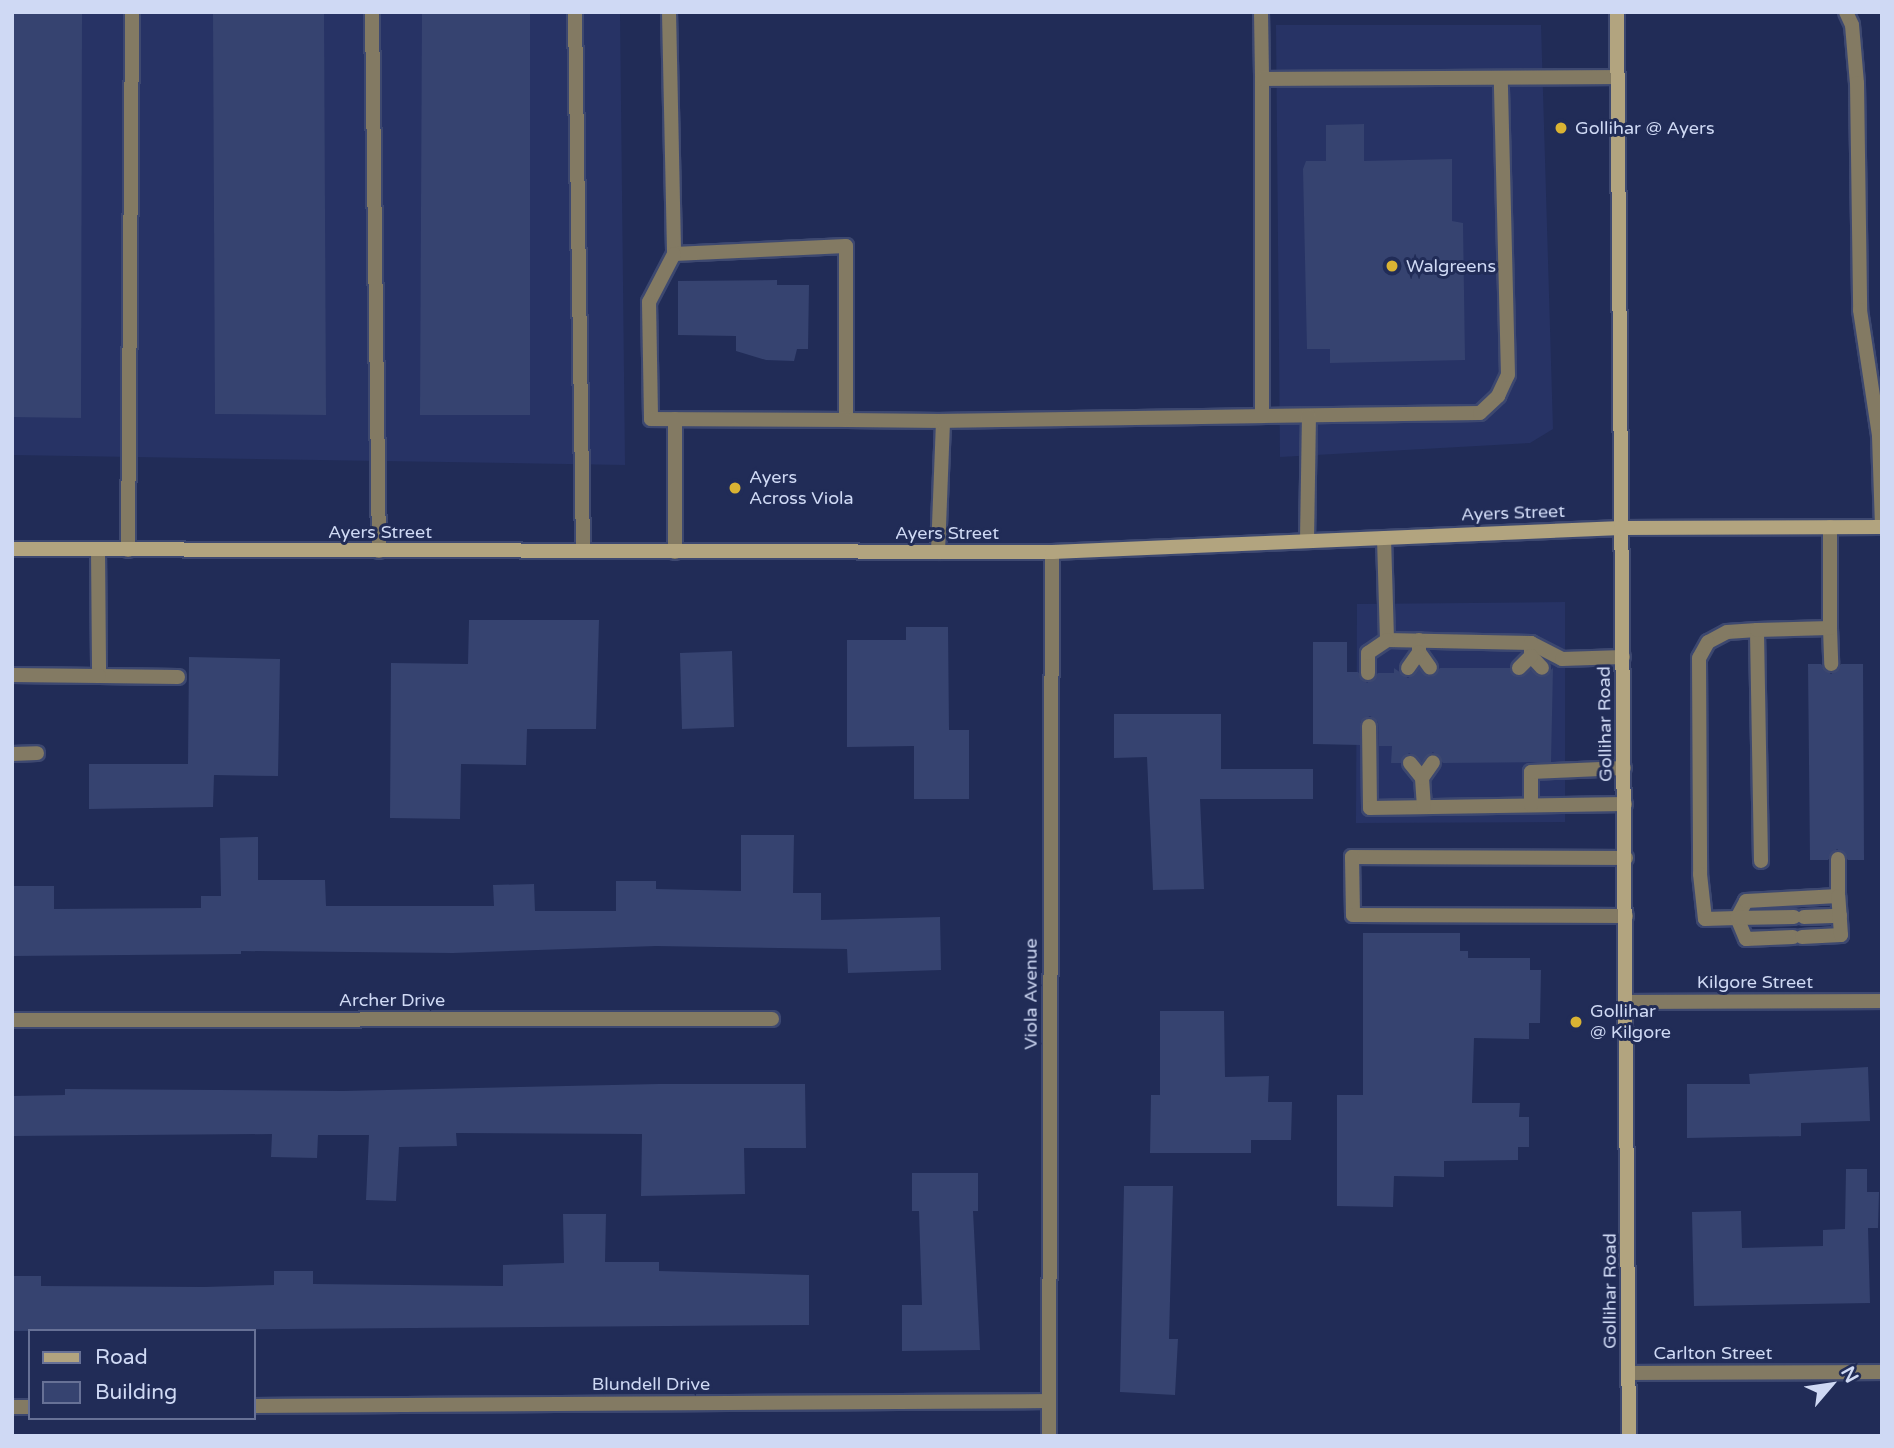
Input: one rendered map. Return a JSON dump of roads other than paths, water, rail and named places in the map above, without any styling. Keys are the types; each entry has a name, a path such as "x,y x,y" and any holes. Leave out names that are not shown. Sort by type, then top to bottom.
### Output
{"main road":[{"name":"Gollihar Road","path":"1617,12 1628,1002 1629,1436"},
{"name":"Ayers Street","path":"12,549 1052,552 1621,528 1882,527"}],"street":[{"path":"128,550 132,12"},
{"path":"372,12 379,551"},
{"path":"575,12 583,551"},
{"path":"669,12 674,254 649,302 651,419 943,421 1480,413 1499,397 1508,375 1501,79"},
{"path":"1261,12 1262,416"},
{"path":"1846,12 1852,25 1857,83 1860,310 1879,436 1882,527"},
{"path":"1262,79 1618,78"},
{"path":"674,254 846,246 846,420"},
{"path":"1307,541 1309,416"},
{"path":"675,419 675,552"},
{"path":"938,552 943,421"},
{"path":"1830,527 1831,664"},
{"path":"1384,538 1387,640"},
{"path":"98,550 99,676"},
{"name":"Viola Avenue","path":"1049,1436 1052,552"},
{"path":"1830,628 1757,630 1718,637 1708,642 1699,658 1700,874 1705,919 1840,916"},
{"path":"1757,630 1761,861"},
{"path":"1368,673 1368,653 1387,640 1419,646 1531,649 1562,659 1623,657"},
{"path":"1419,646 1430,668"},
{"path":"1408,668 1419,646"},
{"path":"1519,668 1531,649"},
{"path":"1531,649 1542,668"},
{"path":"12,675 178,677"},
{"path":"1369,726 1370,808 1625,803"},
{"path":"12,754 37,753"},
{"path":"1422,778 1433,762"},
{"path":"1525,767 1543,762"},
{"path":"1410,763 1422,778 1424,807"},
{"path":"1525,767 1624,768"},
{"path":"1525,767 1531,805"},
{"path":"1626,858 1352,857 1353,915 1626,916"},
{"path":"1737,918 1746,939 1841,935 1838,859"},
{"path":"1737,918 1746,901 1839,896"},
{"name":"Kilgore Street","path":"1628,1002 1882,1001"},
{"name":"Archer Drive","path":"12,1020 772,1019"},
{"name":"Carlton Street","path":"1629,1373 1882,1372"},
{"name":"Blundell Drive","path":"256,1406 1049,1401"}],"place":[{"name":"Gollihar @ Ayers","path":"1561,128"},
{"name":"Walgreens","path":"1392,266"},
{"name":"Ayers Across Viola","path":"735,488"},
{"name":"Gollihar @ Kilgore","path":"1576,1022"}]}
